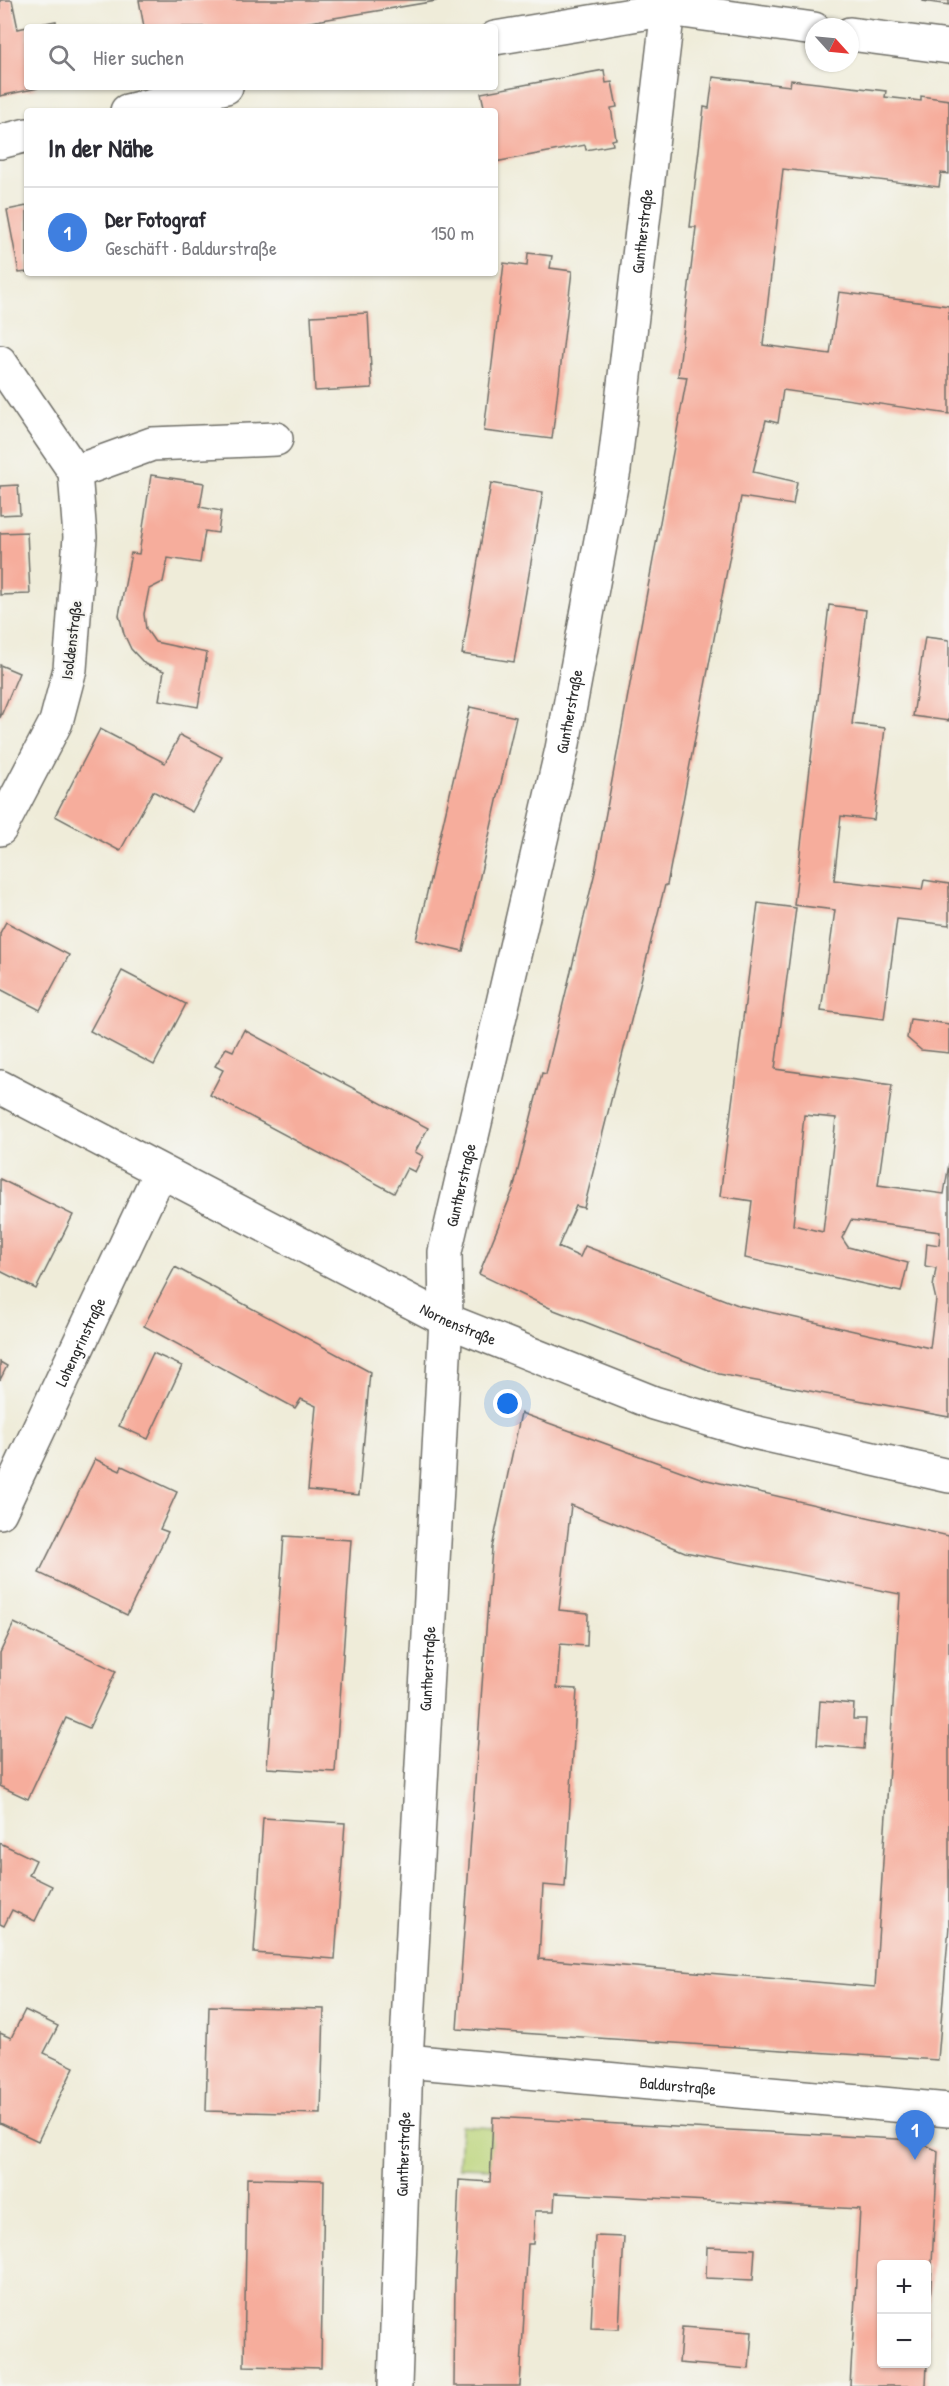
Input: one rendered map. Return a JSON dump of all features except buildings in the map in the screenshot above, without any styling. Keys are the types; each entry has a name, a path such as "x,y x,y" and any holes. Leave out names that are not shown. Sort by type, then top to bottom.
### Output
{"street":[{"path":"498,37 669,4 805,27"},
{"name":"Guntherstraße","path":"395,2386 406,2061 446,1320 445,1252 562,749 614,470 669,4"},
{"path":"859,35 949,47"},
{"path":"139,108 214,90"},
{"path":"0,142 24,136"},
{"name":"Isoldenstraße","path":"0,362 75,472 80,537 70,669 56,722 0,829"},
{"path":"75,472 152,444 276,439"},
{"name":"Nornenstraße","path":"0,1087 446,1320 654,1403 749,1431 949,1476"},
{"name":"Lohengrinstraße","path":"0,1512 160,1172"},
{"name":"Baldurstraße","path":"406,2061 949,2110"}],"green space":[{"path":"461,2126 493,2128 491,2168 459,2167"}],"place":[{"name":"Der Fotograf","path":"915,2160"}]}
